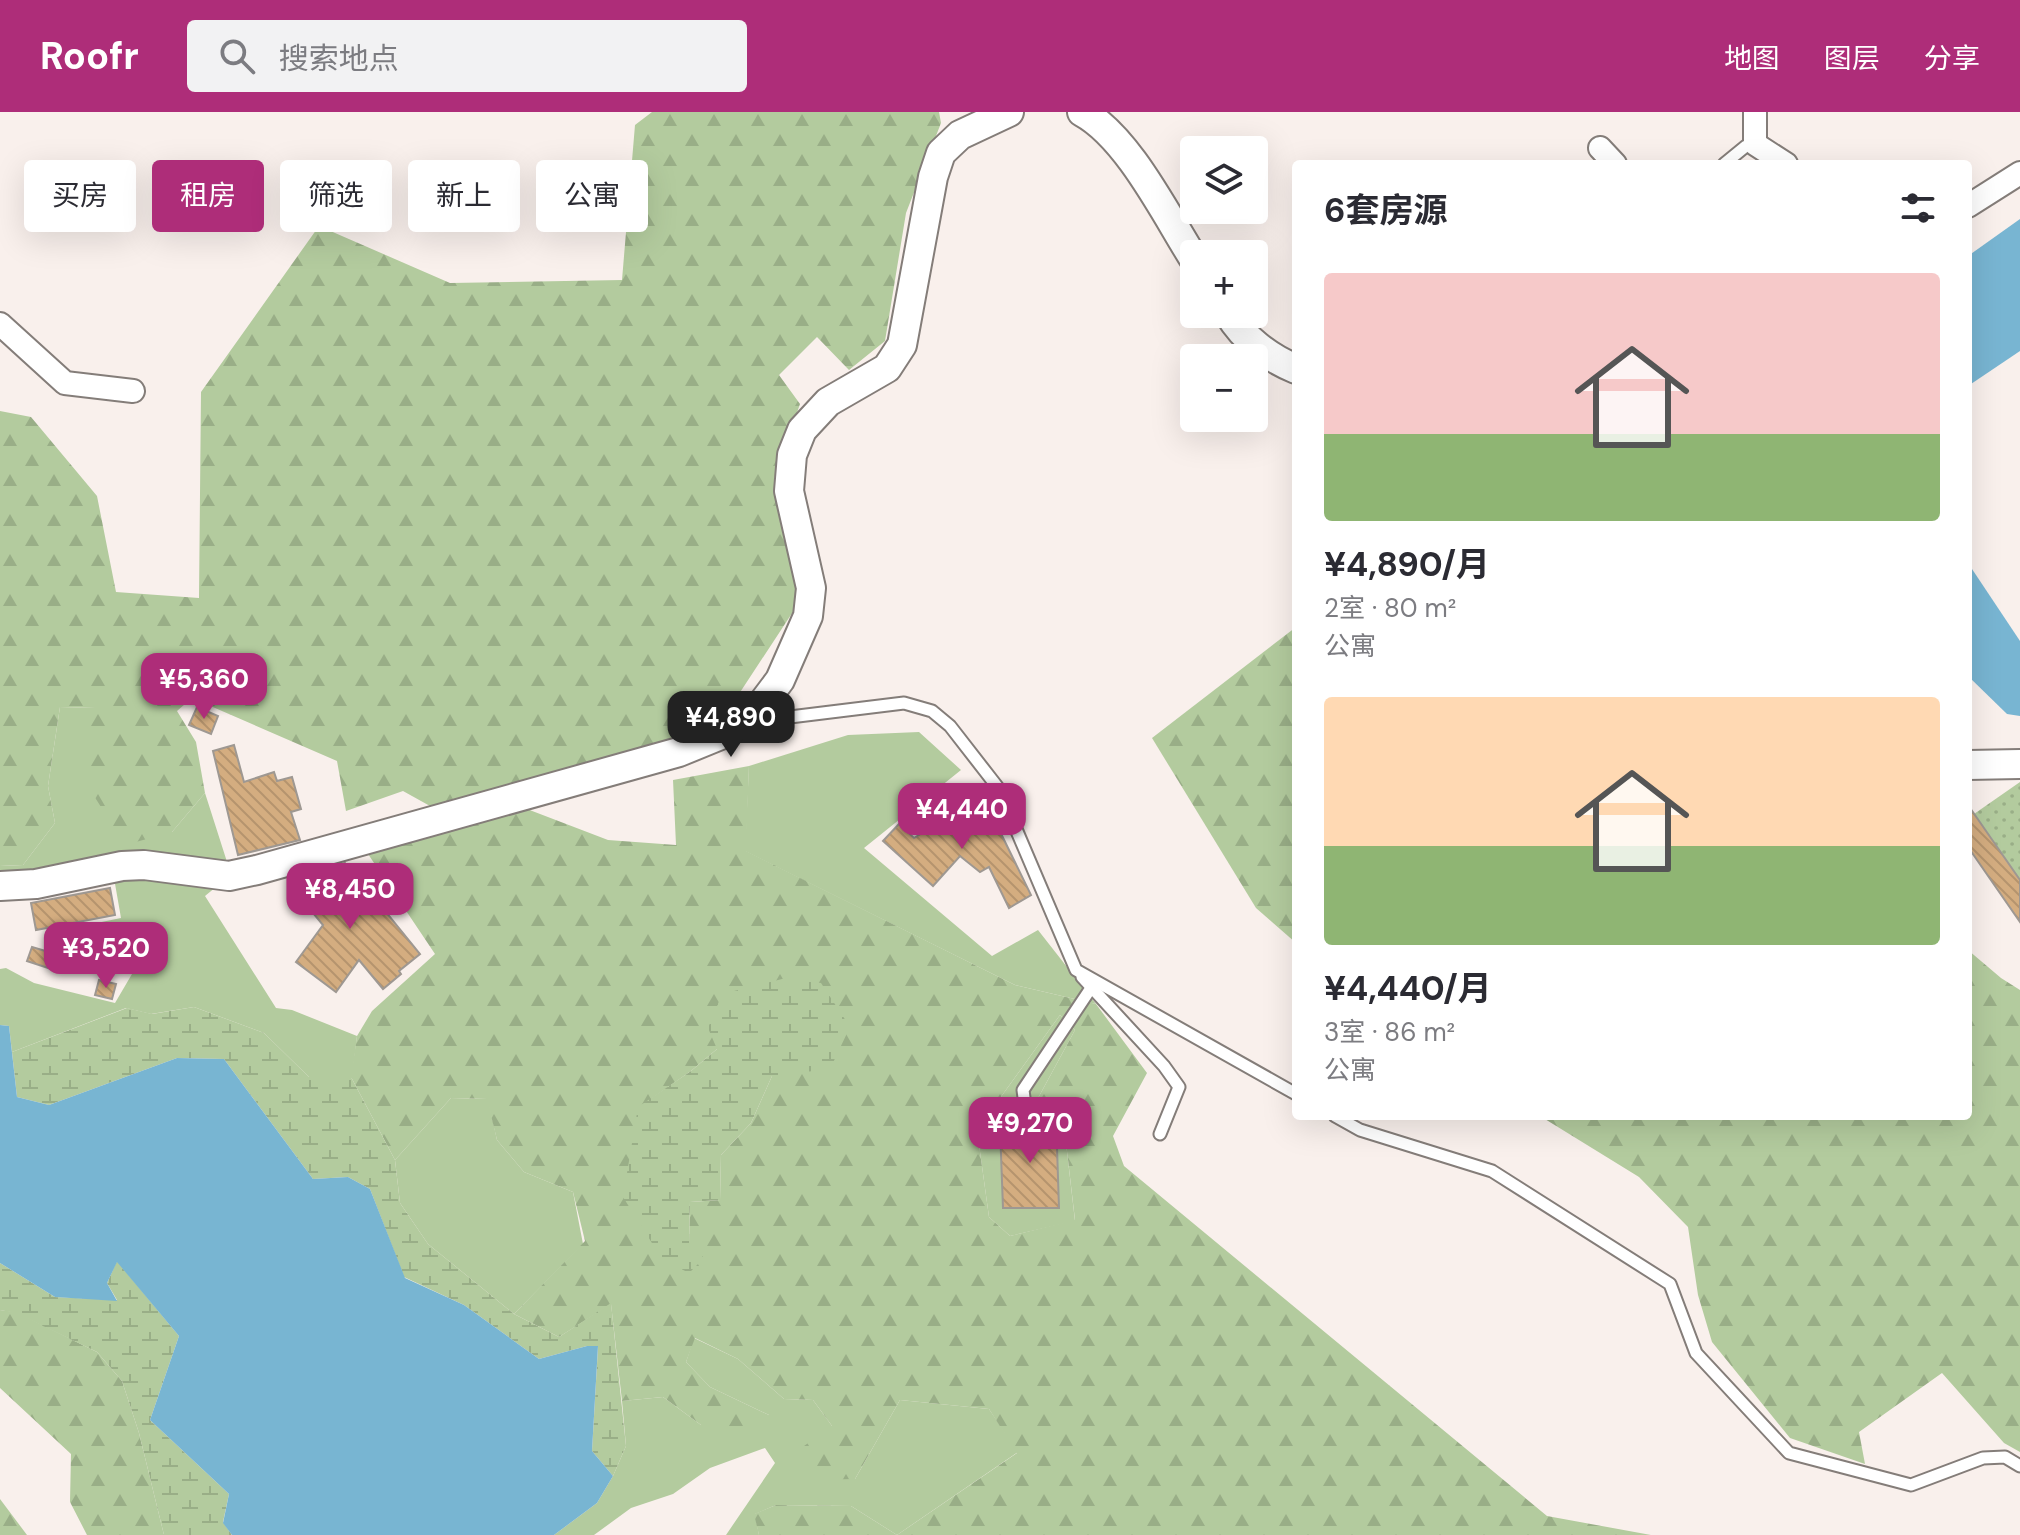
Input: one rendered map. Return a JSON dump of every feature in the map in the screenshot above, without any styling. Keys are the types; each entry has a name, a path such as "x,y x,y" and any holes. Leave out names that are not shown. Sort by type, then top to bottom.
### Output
{"street":[{"path":"0,886 36,884 122,866 144,865 229,876 257,870 679,752 723,734 759,708 780,680 808,616 811,588 789,491 792,455 802,430 828,402 887,368 902,345 933,177 941,153 971,120 1009,112"},
{"path":"1082,112 1092,117 1124,148 1182,240"},
{"path":"1755,112 1755,144 1780,160"},
{"path":"1972,203 2020,173"},
{"path":"0,324 65,383 133,391"},
{"path":"1238,328 1257,347 1292,367"},
{"path":"1972,765 2020,764"}],"lane":[{"path":"1729,160 1746,146 1755,144"},
{"path":"759,708 790,717 904,703 932,711 950,726 999,789 1076,970 1164,1066 1179,1087 1160,1134"},
{"path":"1076,970 1292,1092"},
{"path":"1026,1113 1023,1090 1091,988"},
{"path":"1342,1120 1360,1130 1492,1171 1670,1284 1696,1353 1789,1453 1911,1485 1983,1458 2005,1457 2020,1466"}],"green space":[{"path":"652,112 939,112 941,123 906,213 885,341 849,370 817,337 779,375 800,404 774,479 800,601 716,729 439,811 403,791 346,811 337,761 192,698 177,711 196,742 205,793 172,832 125,845 77,769 95,708 60,707 48,786 55,823 23,865 0,866 0,411 31,417 97,496 116,592 199,598 201,392 315,232 333,232 450,283 622,280 626,232 648,232 648,160 632,160 635,125"},
{"path":"1292,630 1292,940 1256,908 1152,738"},
{"path":"60,707 96,708 172,832 205,793 228,865 64,868 0,876 0,866 23,865 55,823 48,786"},
{"path":"919,732 961,770 864,848 992,956 1038,930 1096,1004 1015,985 745,851 749,766 848,735"},
{"path":"749,766 746,851 1015,985 1096,1004 1147,1073 1113,1136 1124,1166 1547,1516 1651,1535 897,1535 1017,1453 989,1409 900,1400 855,1479 807,1480 797,1451 832,1426 813,1400 784,1399 738,1359 695,1338 686,1362 710,1387 769,1415 760,1433 701,1425 663,1397 622,1401 611,1304 559,1337 514,1314 585,1241 573,1192 524,1172 497,1140 487,1099 451,1098 395,1160 351,1077 357,1036 372,1011 435,954 366,851 527,809 608,840 676,845 673,780","holes":["1060,1015 1075,1030 1037,1100 1063,1117 1075,1220 1010,1236 989,1217 977,1130","717,1049 772,1076 751,1123 721,1155 720,1200 690,1202 689,1243 638,1108"]},
{"path":"2020,782 2020,880 1974,814"},
{"path":"114,878 222,882 205,896 276,1008 292,1010 357,1036 352,1078 309,1077 264,1033 194,1007 151,1014 126,1008 12,1052 9,1026 0,1025 0,969 6,968 34,983 115,1003 132,974 122,968 123,957 107,948 88,952 48,933 121,918"},
{"path":"1972,953 2020,990 2020,1452 2004,1443 1942,1373 1859,1432 1865,1464 1790,1438 1712,1342 1698,1295 1688,1227 1639,1177 1546,1120 1972,1120"},
{"path":"786,978 821,983 850,1027 830,1069 772,1076 751,1123 721,1155 720,1200 690,1202 689,1243 704,1258 689,1273 662,1259 623,1197 638,1107 717,1049 708,1028 722,994"},
{"path":"194,1007 264,1033 309,1077 351,1077 395,1160 400,1203 428,1244 514,1314 559,1337 611,1303 626,1446 613,1476 592,1451 598,1347 587,1346 539,1359 464,1305 404,1277 370,1189 348,1177 313,1179 224,1059 177,1058 49,1105 17,1097 12,1052 127,1008 152,1014"},
{"path":"1060,1015 1075,1030 1037,1100 1063,1117 1075,1221 1010,1236 989,1217 977,1130"},
{"path":"451,1098 488,1099 497,1140 524,1172 573,1192 583,1244 514,1314 428,1244 400,1203 395,1160"},
{"path":"117,1261 179,1336 150,1420 229,1494 223,1522 232,1535 164,1535 139,1433 122,1381 97,1352 16,1313 0,1310 0,1263 55,1297 117,1300 107,1283"},
{"path":"0,1310 16,1312 97,1352 122,1381 139,1433 164,1535 87,1535 70,1502 71,1454 0,1388"},
{"path":"694,1338 738,1359 784,1399 813,1400 832,1426 855,1479 900,1400 989,1409 1018,1452 897,1535 851,1506 776,1505 755,1514 759,1535 726,1535 775,1463 765,1448 710,1468 673,1494 631,1508 594,1535 554,1535 597,1503 613,1476 626,1446 622,1401 663,1397 701,1425 769,1415 710,1387 686,1362"},
{"path":"0,1499 27,1535 0,1535"},
{"path":"776,1505 851,1506 897,1535 759,1535 754,1514"}],"water":[{"path":"2020,219 2020,351 1972,383 1972,253"},
{"path":"1972,569 2020,641 2020,716 2007,714 1972,680"},
{"path":"0,1025 9,1026 17,1097 49,1105 177,1058 224,1059 313,1179 348,1177 370,1189 405,1278 464,1305 539,1359 598,1346 592,1451 613,1476 597,1503 554,1535 232,1535 223,1523 229,1494 150,1420 179,1336 117,1262 107,1283 117,1301 55,1297 0,1263"}],"building":[{"path":"197,707 218,716 211,734 189,725"},
{"path":"234,745 244,782 274,772 277,781 292,777 301,809 291,812 300,840 238,855 213,751"},
{"path":"988,807 1031,895 1009,908 989,867 980,872 960,856 933,886 883,841 899,824 914,838 956,812 959,818"},
{"path":"1972,811 2020,880 2020,922 1972,853"},
{"path":"345,863 370,898 373,896 420,954 383,989 359,960 336,992 296,962 323,925 291,886 305,874 312,872 317,877"},
{"path":"110,888 115,915 36,930 31,903"},
{"path":"32,947 52,953 48,968 27,961"},
{"path":"99,980 116,984 112,999 95,995"},
{"path":"1056,1117 1059,1208 1003,1208 1000,1128 1032,1127 1033,1118"}]}
